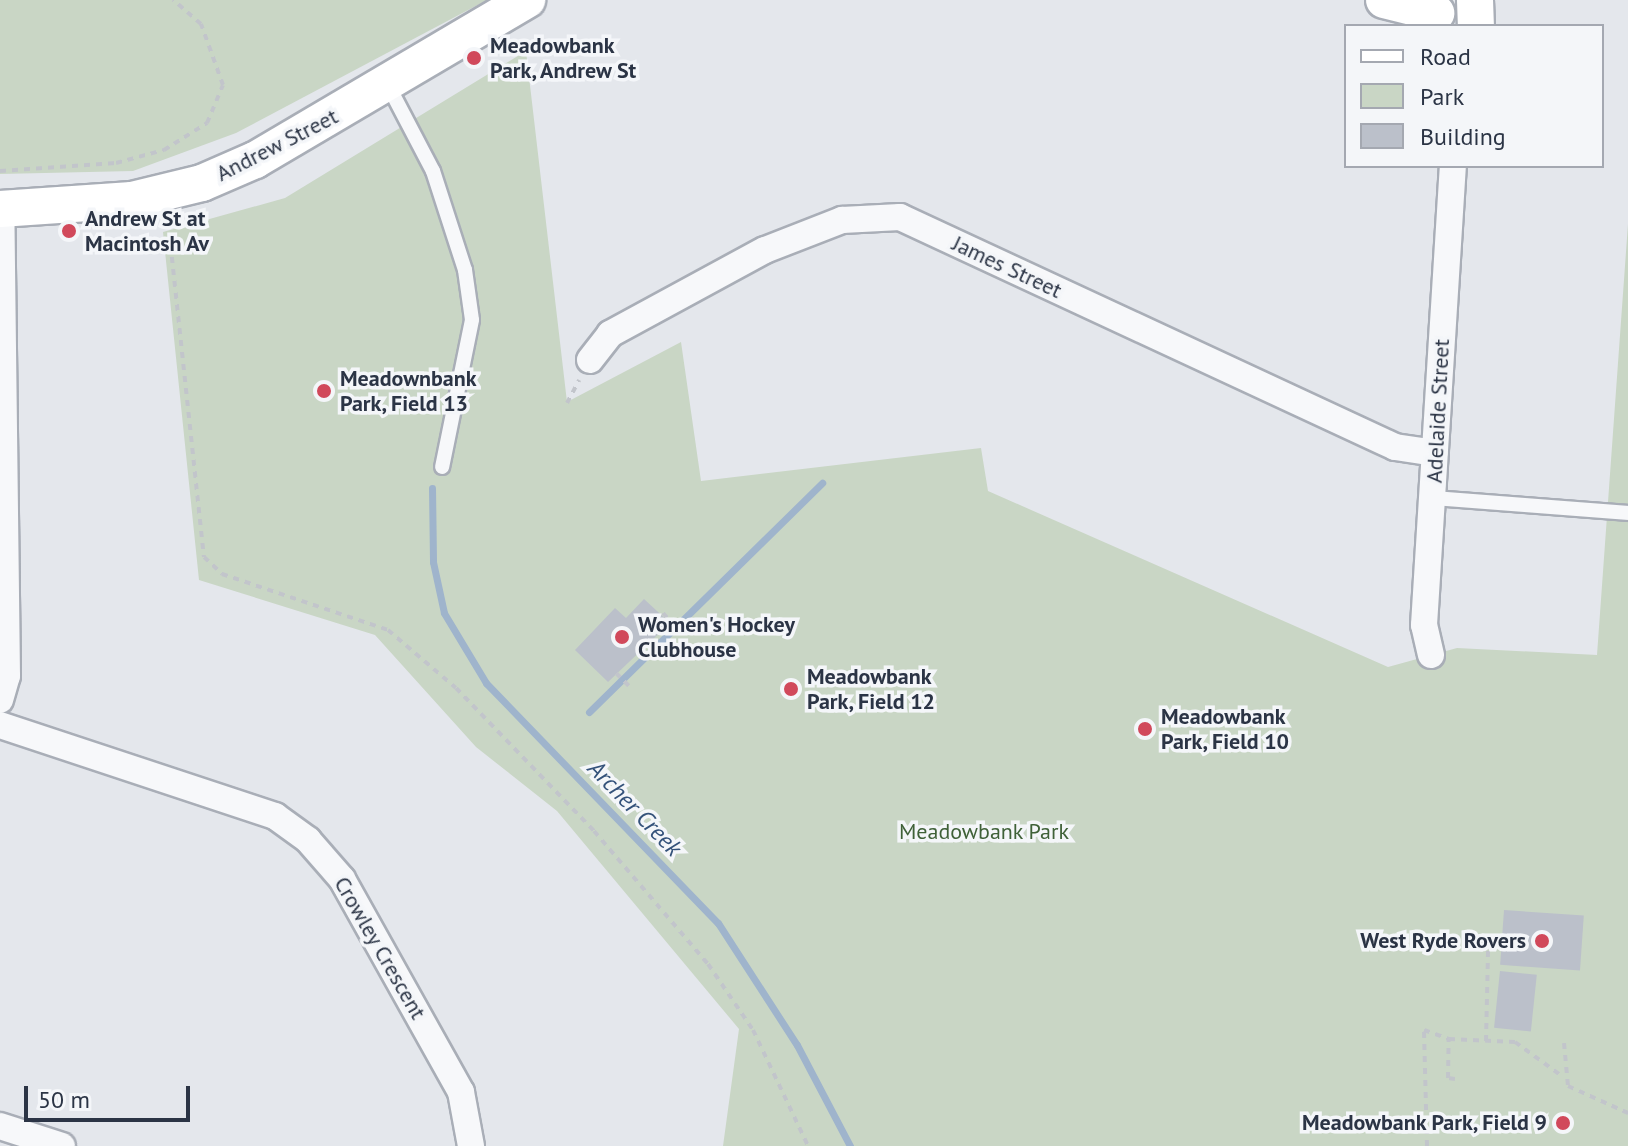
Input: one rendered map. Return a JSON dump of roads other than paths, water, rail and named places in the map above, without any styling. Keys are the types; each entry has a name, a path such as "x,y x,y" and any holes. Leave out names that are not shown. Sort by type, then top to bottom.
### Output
{"main road":[{"name":"Andrew Street","path":"0,209 164,194 255,160 388,85 527,0"},
{"path":"1384,0 1439,13"},
{"path":"1475,0 1476,24"}],"street":[{"name":"Adelaide Street","path":"1431,655 1424,625 1453,168"},
{"path":"0,209 7,676 0,700"},
{"name":"James Street","path":"590,360 610,334 765,250 842,220 900,217 1395,447 1435,453"},
{"name":"Crowley Crescent","path":"0,725 275,816 308,840 342,879 461,1092 471,1146"},
{"path":"0,1126 62,1146"}],"lane":[{"path":"388,85 433,171 465,270 472,320 442,467"},
{"path":"1434,498 1628,513"}],"waterway":[{"path":"589,712 822,483"},
{"name":"Archer Creek","path":"432,488 433,562 444,613 486,683 718,923 797,1045 850,1146"}],"place":[{"name":"Meadowbank Park, Andrew St","path":"474,58"},
{"name":"Andrew St at Macintosh Av","path":"69,231"},
{"name":"Meadownbank Park, Field 13","path":"324,391"},
{"name":"Women's Hockey Clubhouse","path":"622,637"},
{"name":"Meadowbank Park, Field 12","path":"791,689"},
{"name":"Meadowbank Park, Field 10","path":"1145,729"},
{"name":"West Ryde Rovers","path":"1542,941"},
{"name":"Meadowbank Park, Field 9","path":"1563,1123"}],"park label":[{"name":"Meadowbank Park","path":"984,832"}]}
